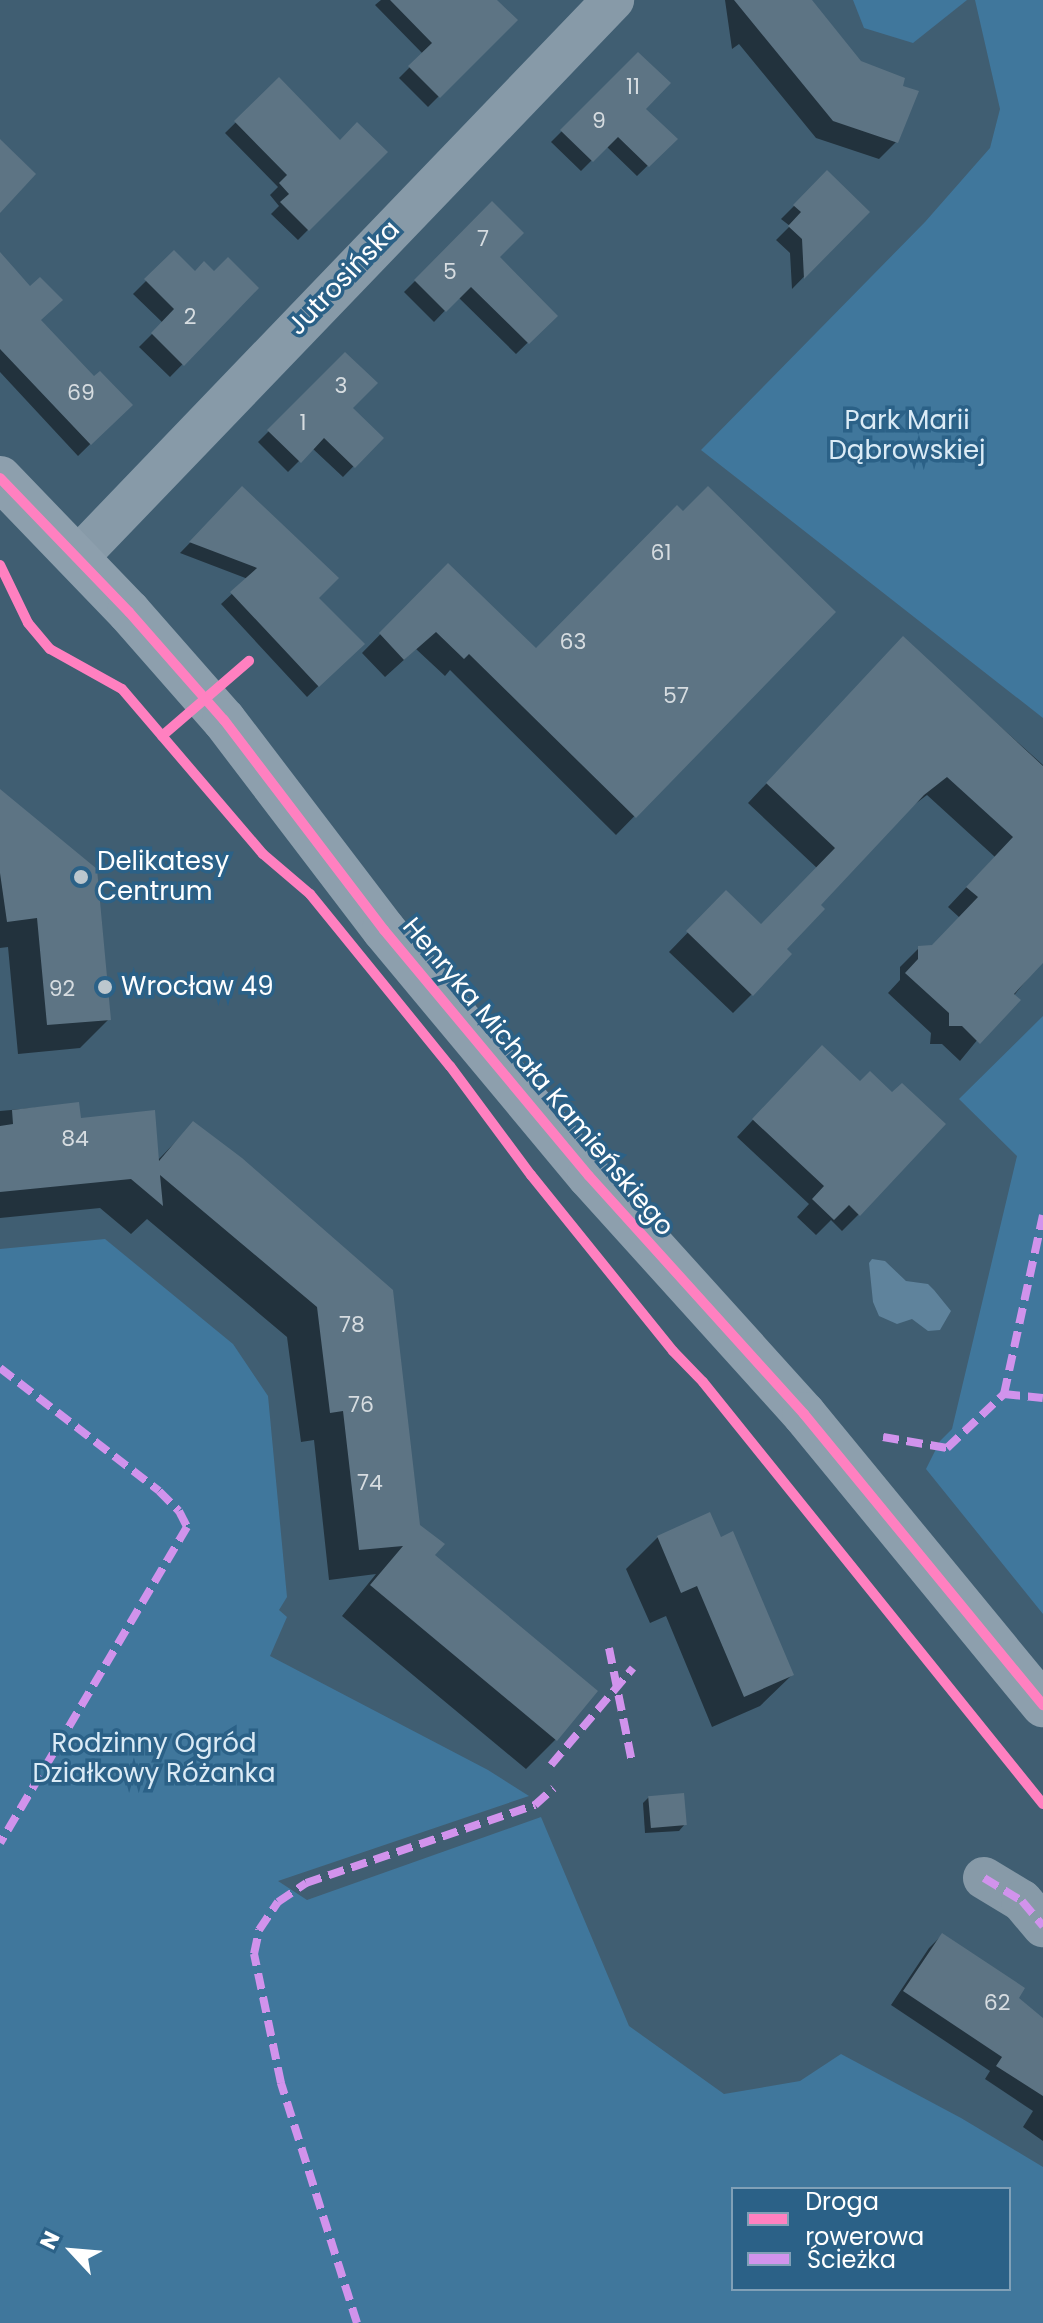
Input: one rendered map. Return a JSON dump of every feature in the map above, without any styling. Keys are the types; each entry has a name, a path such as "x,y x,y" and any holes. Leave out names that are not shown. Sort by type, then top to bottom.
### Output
{"street":[{"name":"Jutrosińska","path":"77,558 613,0"},
{"name":"Henryka Michała Kamieńskiego","path":"0,478 224,720 384,930 589,1176 804,1414 1043,1705"},
{"path":"984,1878 1022,1901 1043,1926"}],"green space":[{"path":"853,0 967,0 913,43 864,28"},
{"name":"Park Marii Dąbrowskiej","path":"975,0 1043,0 1043,718 701,450 925,222 990,148 1000,109"},
{"path":"1043,1016 1043,1614 926,1469 940,1441 952,1429 1017,1156 959,1099"},
{"name":"Rodzinny Ogród Działkowy Różanka","path":"105,1239 233,1344 268,1396 287,1597 279,1610 287,1617 270,1656 488,1770 529,1796 278,1881 307,1900 541,1817 629,2026 724,2094 800,2081 841,2054 961,2118 1043,2167 1043,2323 0,2323 0,1249"}],"shaded area":[{"path":"872,1259 885,1261 906,1281 928,1284 934,1290 951,1311 940,1330 928,1331 912,1319 897,1324 879,1316 873,1302 869,1263"}],"building":[{"path":"390,0 497,0 518,20 440,98 408,66 432,43"},
{"path":"734,0 812,0 861,61 905,78 903,86 919,91 898,143 833,121"},
{"path":"638,52 671,83 646,109 678,139 649,167 618,137 593,162 560,130"},
{"path":"279,77 340,140 357,122 388,152 309,231 280,202 289,194 279,183 287,175 234,121"},
{"path":"0,139 36,174 0,213"},
{"path":"827,170 870,212 804,279 802,239 788,226 801,212 793,205"},
{"path":"492,201 524,233 500,257 558,316 529,344 471,287 446,312 414,280"},
{"path":"174,250 195,271 204,261 214,271 228,257 259,288 184,366 151,333 174,309 144,279"},
{"path":"0,252 30,286 40,277 63,300 41,320 94,376 100,371 133,405 91,445 0,349"},
{"path":"345,352 378,383 353,408 384,438 355,468 324,438 301,463 267,430"},
{"path":"242,486 339,578 319,598 365,644 319,687 230,592 257,568 189,542"},
{"path":"708,486 836,612 636,818 469,654 464,659 436,632 404,660 379,633 448,563 536,648 677,505 683,511"},
{"path":"903,636 1043,766 1043,963 1014,994 1021,1000 980,1044 962,1026 949,1026 949,1013 905,973 918,959 918,946 932,945 978,897 966,887 1013,837 947,777 924,795 821,905 825,909 787,949 792,954 753,996 686,931 726,890 761,924 835,848 766,783"},
{"path":"0,789 97,869 111,1020 47,1025 37,918 7,922 0,873"},
{"path":"822,1045 860,1081 870,1071 892,1092 902,1083 946,1124 860,1216 849,1205 834,1220 812,1199 824,1186 752,1119"},
{"path":"79,1102 81,1118 155,1110 159,1161 193,1121 242,1158 393,1290 420,1525 445,1544 435,1555 598,1691 557,1741 370,1585 403,1546 359,1550 343,1411 330,1413 317,1307 160,1175 163,1206 131,1179 0,1192 0,1126 13,1124 12,1110"},
{"path":"710,1512 721,1537 733,1531 794,1675 744,1697 697,1586 681,1593 657,1536"},
{"path":"684,1793 687,1825 651,1828 648,1796"},
{"path":"942,1933 1025,1988 1019,1998 1043,2018 1043,2096 996,2066 1002,2057 903,1991"}],"marked path":[{"path":"883,1437 947,1448 1004,1394 1043,1215"},
{"path":"0,1368 159,1491 179,1511 187,1527 0,1843"},
{"path":"1004,1394 1043,1398"},
{"path":"609,1648 632,1762"},
{"path":"551,1765 633,1668"},
{"path":"357,2323 281,2083 254,1954 259,1930 278,1902 306,1883 535,1805 554,1788"},
{"path":"984,1878 1022,1901 1043,1926"}],"cycle path":[{"path":"0,478 129,612 224,720 384,930 589,1176 804,1414 1043,1705"},
{"path":"0,565 28,623 50,649 122,689 263,854 310,894 450,1066 531,1175 673,1351 703,1382 1043,1804"},
{"path":"162,736 249,661"}],"place":[{"name":"Delikatesy Centrum","path":"81,877"},
{"name":"Wrocław 49","path":"105,987"}]}
